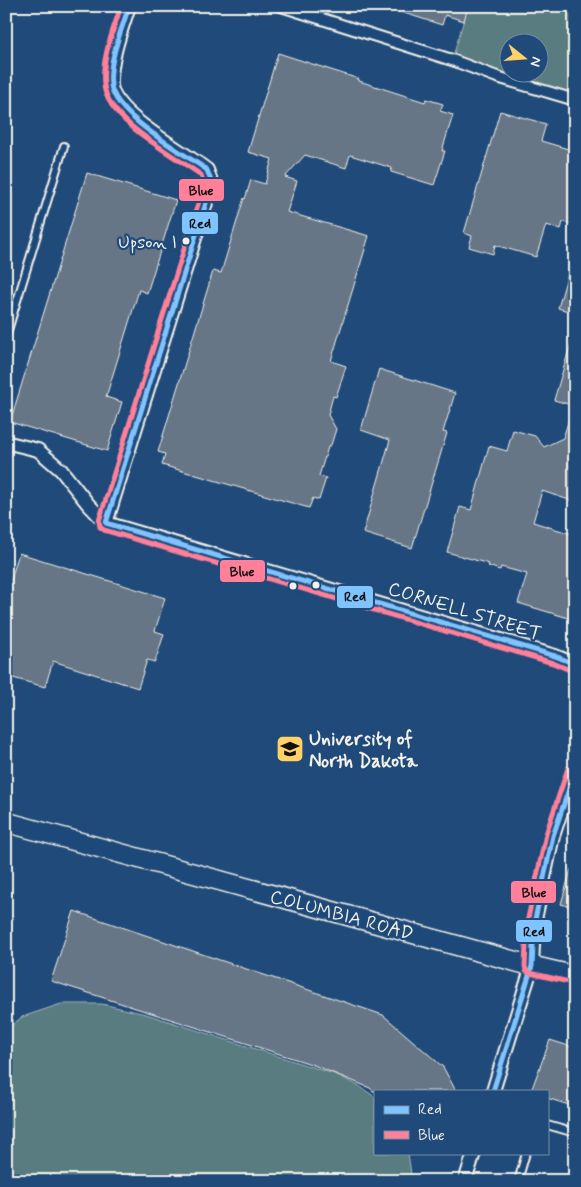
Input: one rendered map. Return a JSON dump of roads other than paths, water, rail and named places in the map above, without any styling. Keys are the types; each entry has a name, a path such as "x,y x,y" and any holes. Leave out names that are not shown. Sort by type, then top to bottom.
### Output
{"main road":[{"name":"COLUMBIA ROAD","path":"6,809 152,862"},
{"name":"COLUMBIA ROAD","path":"6,822 532,966 575,976"}],"street":[{"path":"6,444 9,443 38,450 62,470 88,504 106,523 209,193 211,181 207,170 138,121 124,110 116,100 111,87 111,74 129,6"},
{"path":"280,6 443,57 497,77 575,100"},
{"name":"CORNELL STREET","path":"106,523 555,656 575,664"},
{"path":"494,1090 532,966 534,924 554,836 575,770"},
{"path":"465,1181 474,1154"}],"lane":[{"path":"6,337 64,146"},
{"path":"548,1124 575,1133"},
{"path":"518,1181 526,1154"}],"place":[{"name":"Upson I","path":"186,241"},
{"name":"University of North Dakota","path":"290,749"}]}
